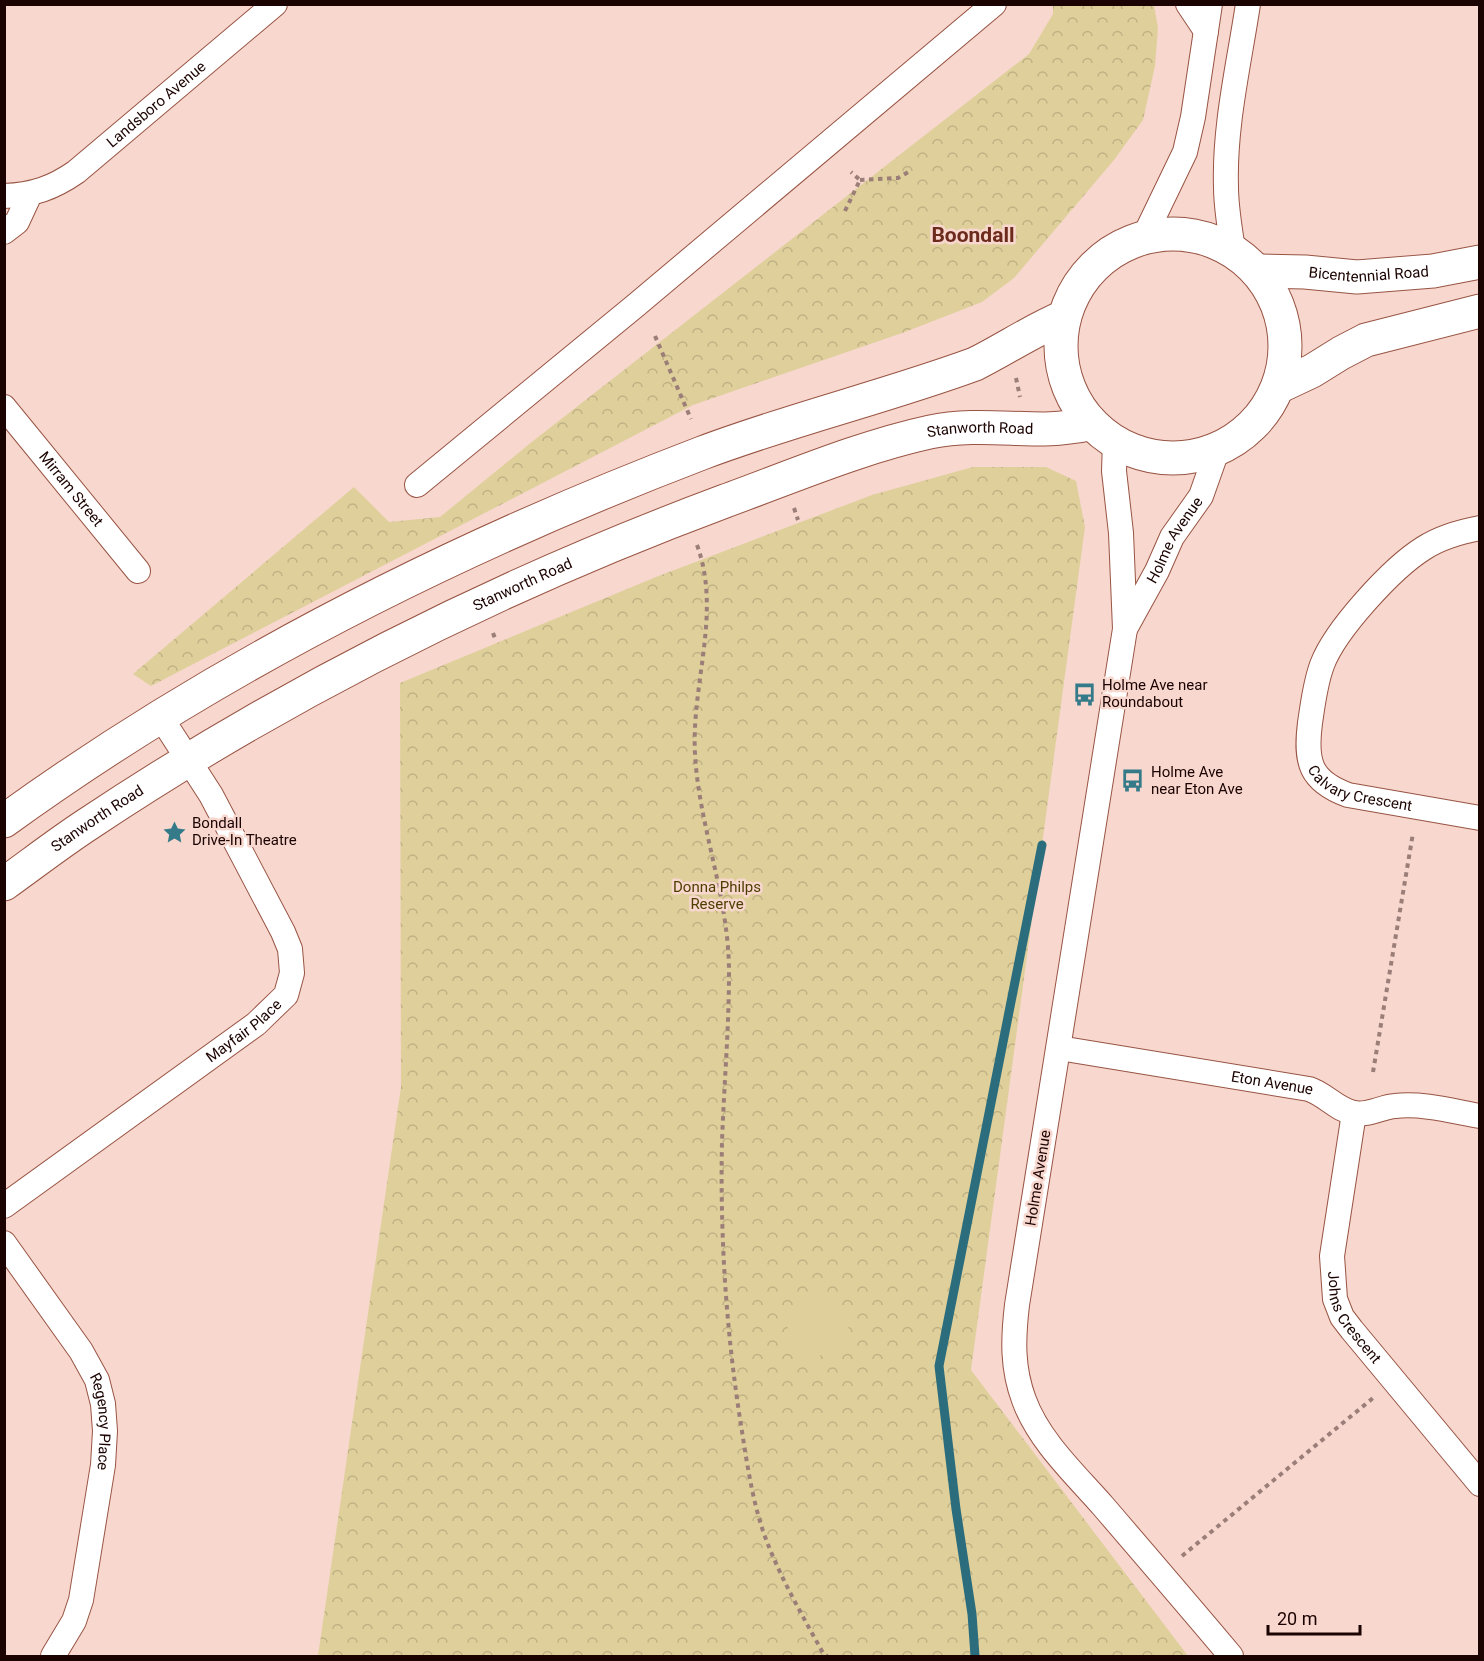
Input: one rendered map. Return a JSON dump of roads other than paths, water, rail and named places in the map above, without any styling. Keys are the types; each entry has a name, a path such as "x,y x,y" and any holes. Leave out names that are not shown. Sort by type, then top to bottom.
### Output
{"main road":[{"path":"1175,233 1205,238 1245,261 1275,296 1284,326 1285,357 1278,387 1264,413 1244,434 1218,448 1184,458 1148,456 1103,433 1070,392 1060,355 1064,317 1075,290 1093,267 1117,248 1144,237 1175,233"},
{"name":"Bicentennial Road","path":"1245,261 1305,272 1357,277 1433,271 1479,262"},
{"path":"1278,387 1312,371 1366,340 1479,311"},
{"path":"4,821 160,716 316,627 433,567 703,452 975,364 1038,328 1064,317"},
{"name":"Stanworth Road","path":"4,884 86,825 188,760 329,680 470,608 685,516 885,444 931,432 975,426 1103,433"}],"street":[{"name":"Landsboro Avenue","path":"30,194 59,184 76,172 275,4"},
{"path":"417,485 645,298 994,4"},
{"path":"1188,4 1206,31"},
{"path":"1144,237 1185,152 1193,117 1210,4"},
{"path":"1245,261 1226,188 1226,163 1248,4"},
{"path":"4,196 30,194 17,222 4,232"},
{"name":"Mirram Street","path":"4,407 138,571"},
{"name":"Holme Avenue","path":"1103,433 1114,471 1121,533 1125,629 1017,1305 1013,1340 1016,1369 1025,1402 1051,1446 1231,1656"},
{"name":"Holme Avenue","path":"1125,629 1157,571 1172,537 1201,496 1218,448"},
{"name":"Calvary Crescent","path":"1479,528 1442,538 1422,549 1356,612 1336,637 1322,664 1314,694 1308,753 1319,779 1331,788 1348,795 1479,818"},
{"name":"Mayfair Place","path":"4,1206 256,1024 277,1006 286,995 290,985 292,962 283,933 211,795 160,716"},
{"name":"Eton Avenue","path":"1059,1048 1309,1089 1354,1113"},
{"path":"1354,1113 1364,1114 1393,1106 1409,1105 1479,1116"},
{"name":"Johns Crescent","path":"1354,1113 1332,1256 1335,1299 1342,1317 1479,1484"},
{"name":"Regency Place","path":"4,1243 81,1351 97,1380 103,1404 105,1431 103,1465 81,1600 74,1621 53,1656"}],"waterway":[{"path":"975,1656 972,1614 956,1509 939,1366 1042,845"}],"place":[{"name":"Holme Ave near Roundabout","path":"1084,694"},
{"name":"Holme Ave near Eton Ave","path":"1133,781"},
{"name":"Bondall Drive-In Theatre","path":"174,832"}],"district":[{"name":"Boondall","path":"973,235"}],"park label":[{"name":"Donna Philps Reserve","path":"717,896"}]}
